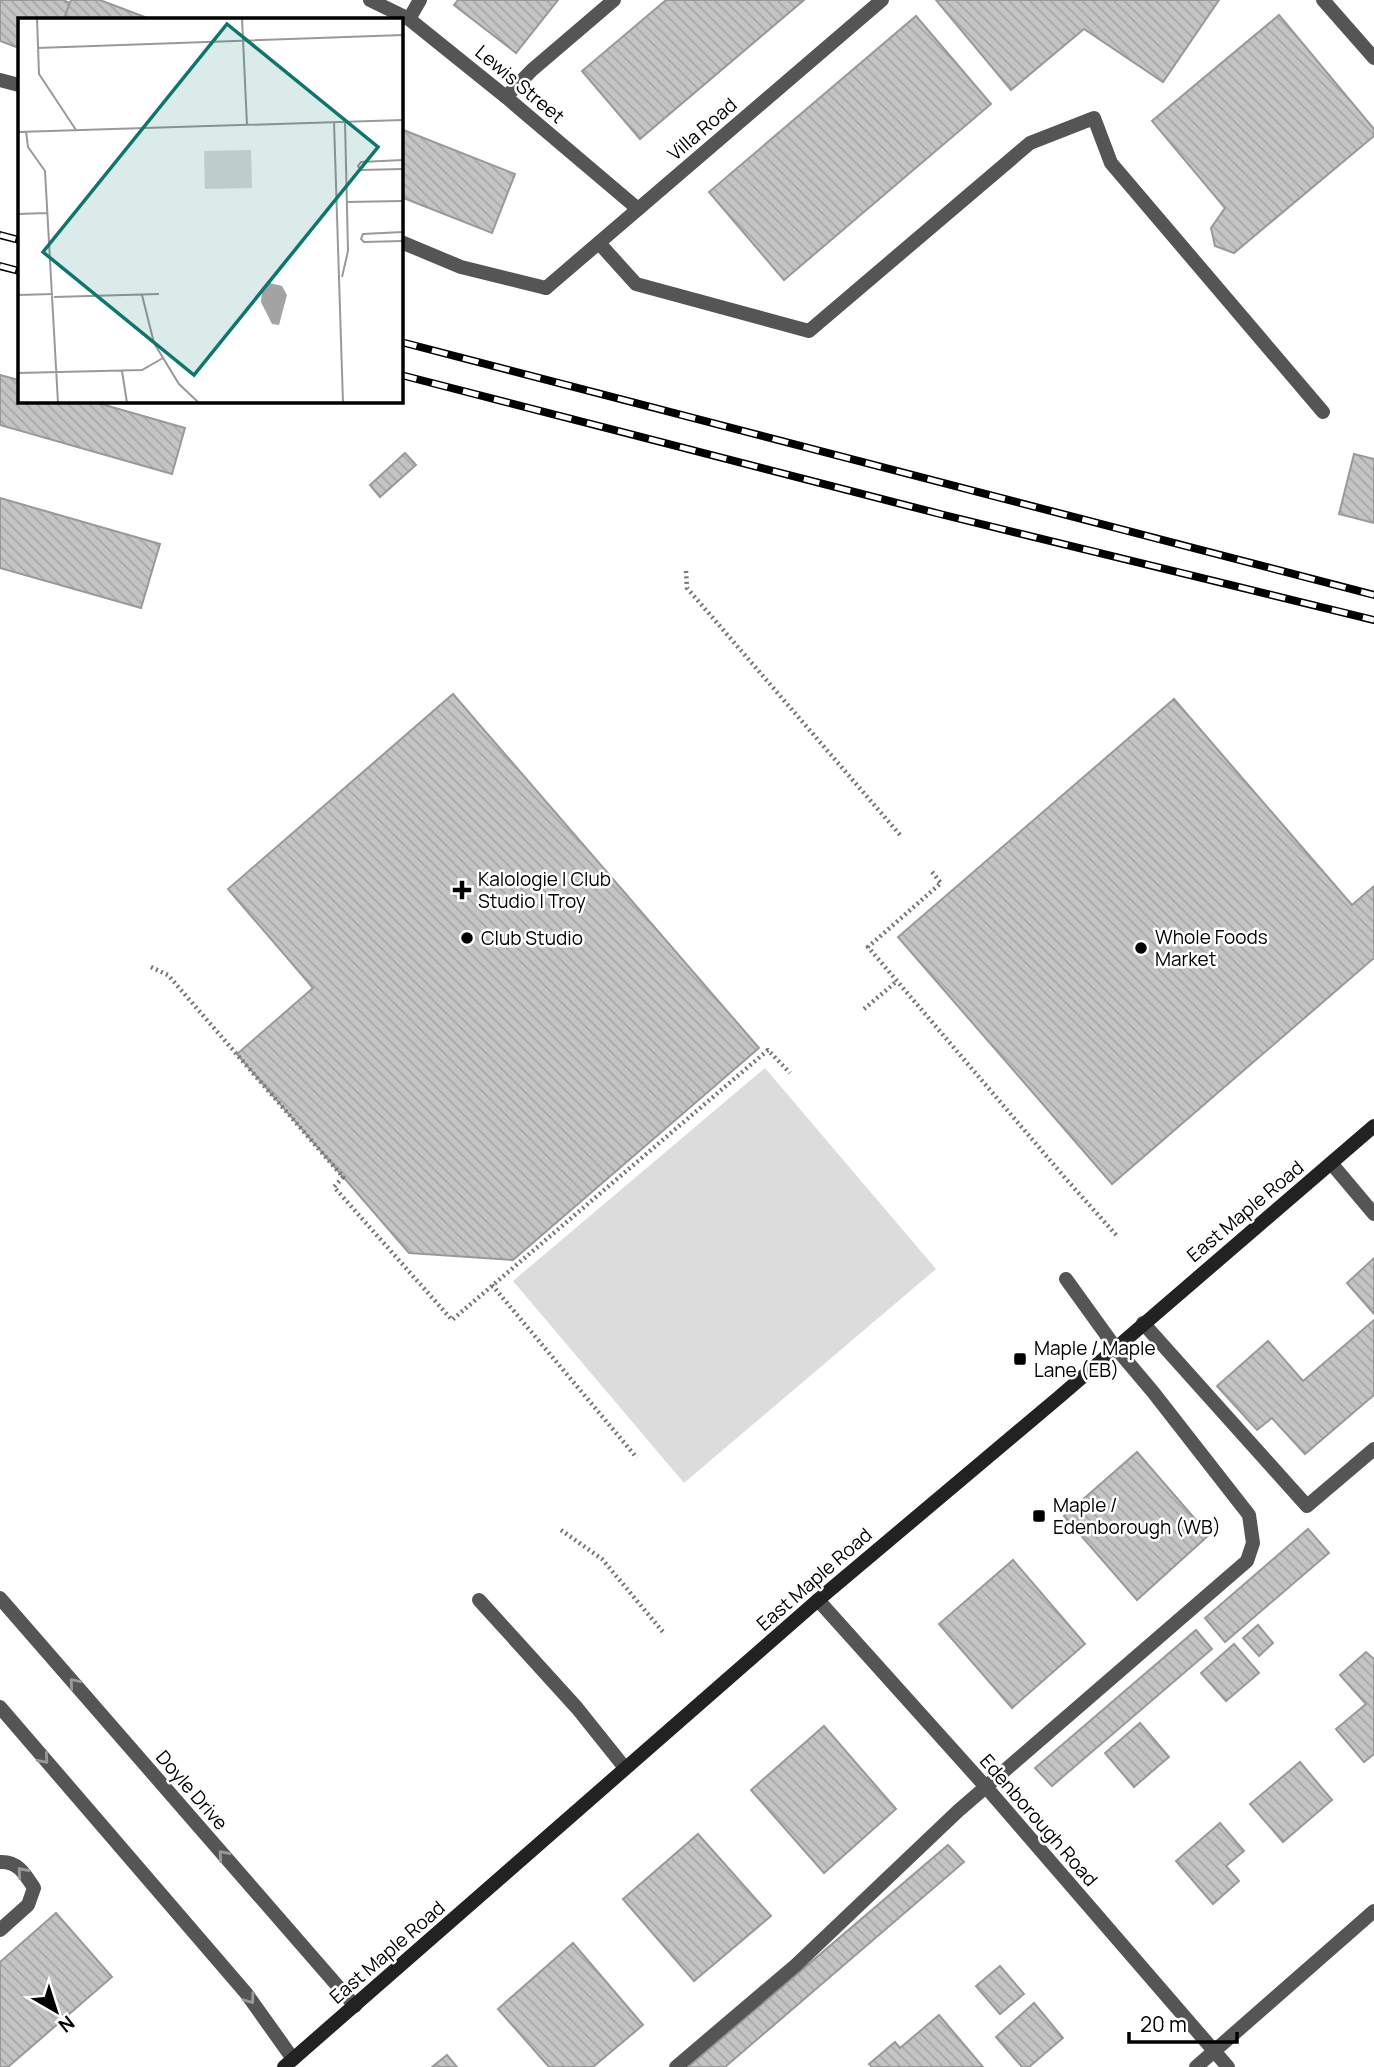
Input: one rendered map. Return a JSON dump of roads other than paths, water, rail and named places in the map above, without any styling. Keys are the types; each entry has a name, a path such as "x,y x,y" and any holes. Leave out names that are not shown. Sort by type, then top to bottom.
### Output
{"main road":[{"name":"East Maple Road","path":"289,2063 818,1600 1374,1126"}],"street":[{"name":"Lewis Street","path":"370,0 409,19 638,209"},
{"path":"409,19 420,0"},
{"path":"506,97 532,70 614,0"},
{"name":"Villa Road","path":"402,242 461,267 546,288 882,0"},
{"path":"1323,0 1374,58"},
{"path":"0,79 18,85"},
{"path":"599,243 636,284 808,331 1030,143 1094,118 1111,163 1323,412"},
{"path":"1331,1163 1374,1214"},
{"path":"676,2067 796,1965 958,1811 1247,1561 1253,1543 1249,1516 1115,1347 1066,1279"},
{"path":"1143,1323 1307,1506 1374,1449"},
{"name":"Doyle Drive","path":"0,1598 355,2006"},
{"path":"479,1600 577,1708 625,1768"},
{"name":"Edenborough Road","path":"818,1600 986,1787 1228,2067"},
{"path":"0,1707 246,1993 289,2063"},
{"path":"0,1862 11,1861 23,1871 34,1888 28,1905 0,1930"},
{"path":"1196,2067 1374,1911"}],"railway":[{"path":"0,235 18,240"},
{"path":"0,266 18,271"},
{"path":"402,342 1374,595"},
{"path":"402,375 940,514 1374,620"}],"place":[{"name":"Kalologie | Club Studio | Troy","path":"462,890"},
{"name":"Club Studio","path":"467,938"},
{"name":"Whole Foods Market","path":"1141,948"},
{"name":"Maple / Maple Lane (EB)","path":"1020,1359"},
{"name":"Maple / Edenborough (WB)","path":"1039,1516"}]}
